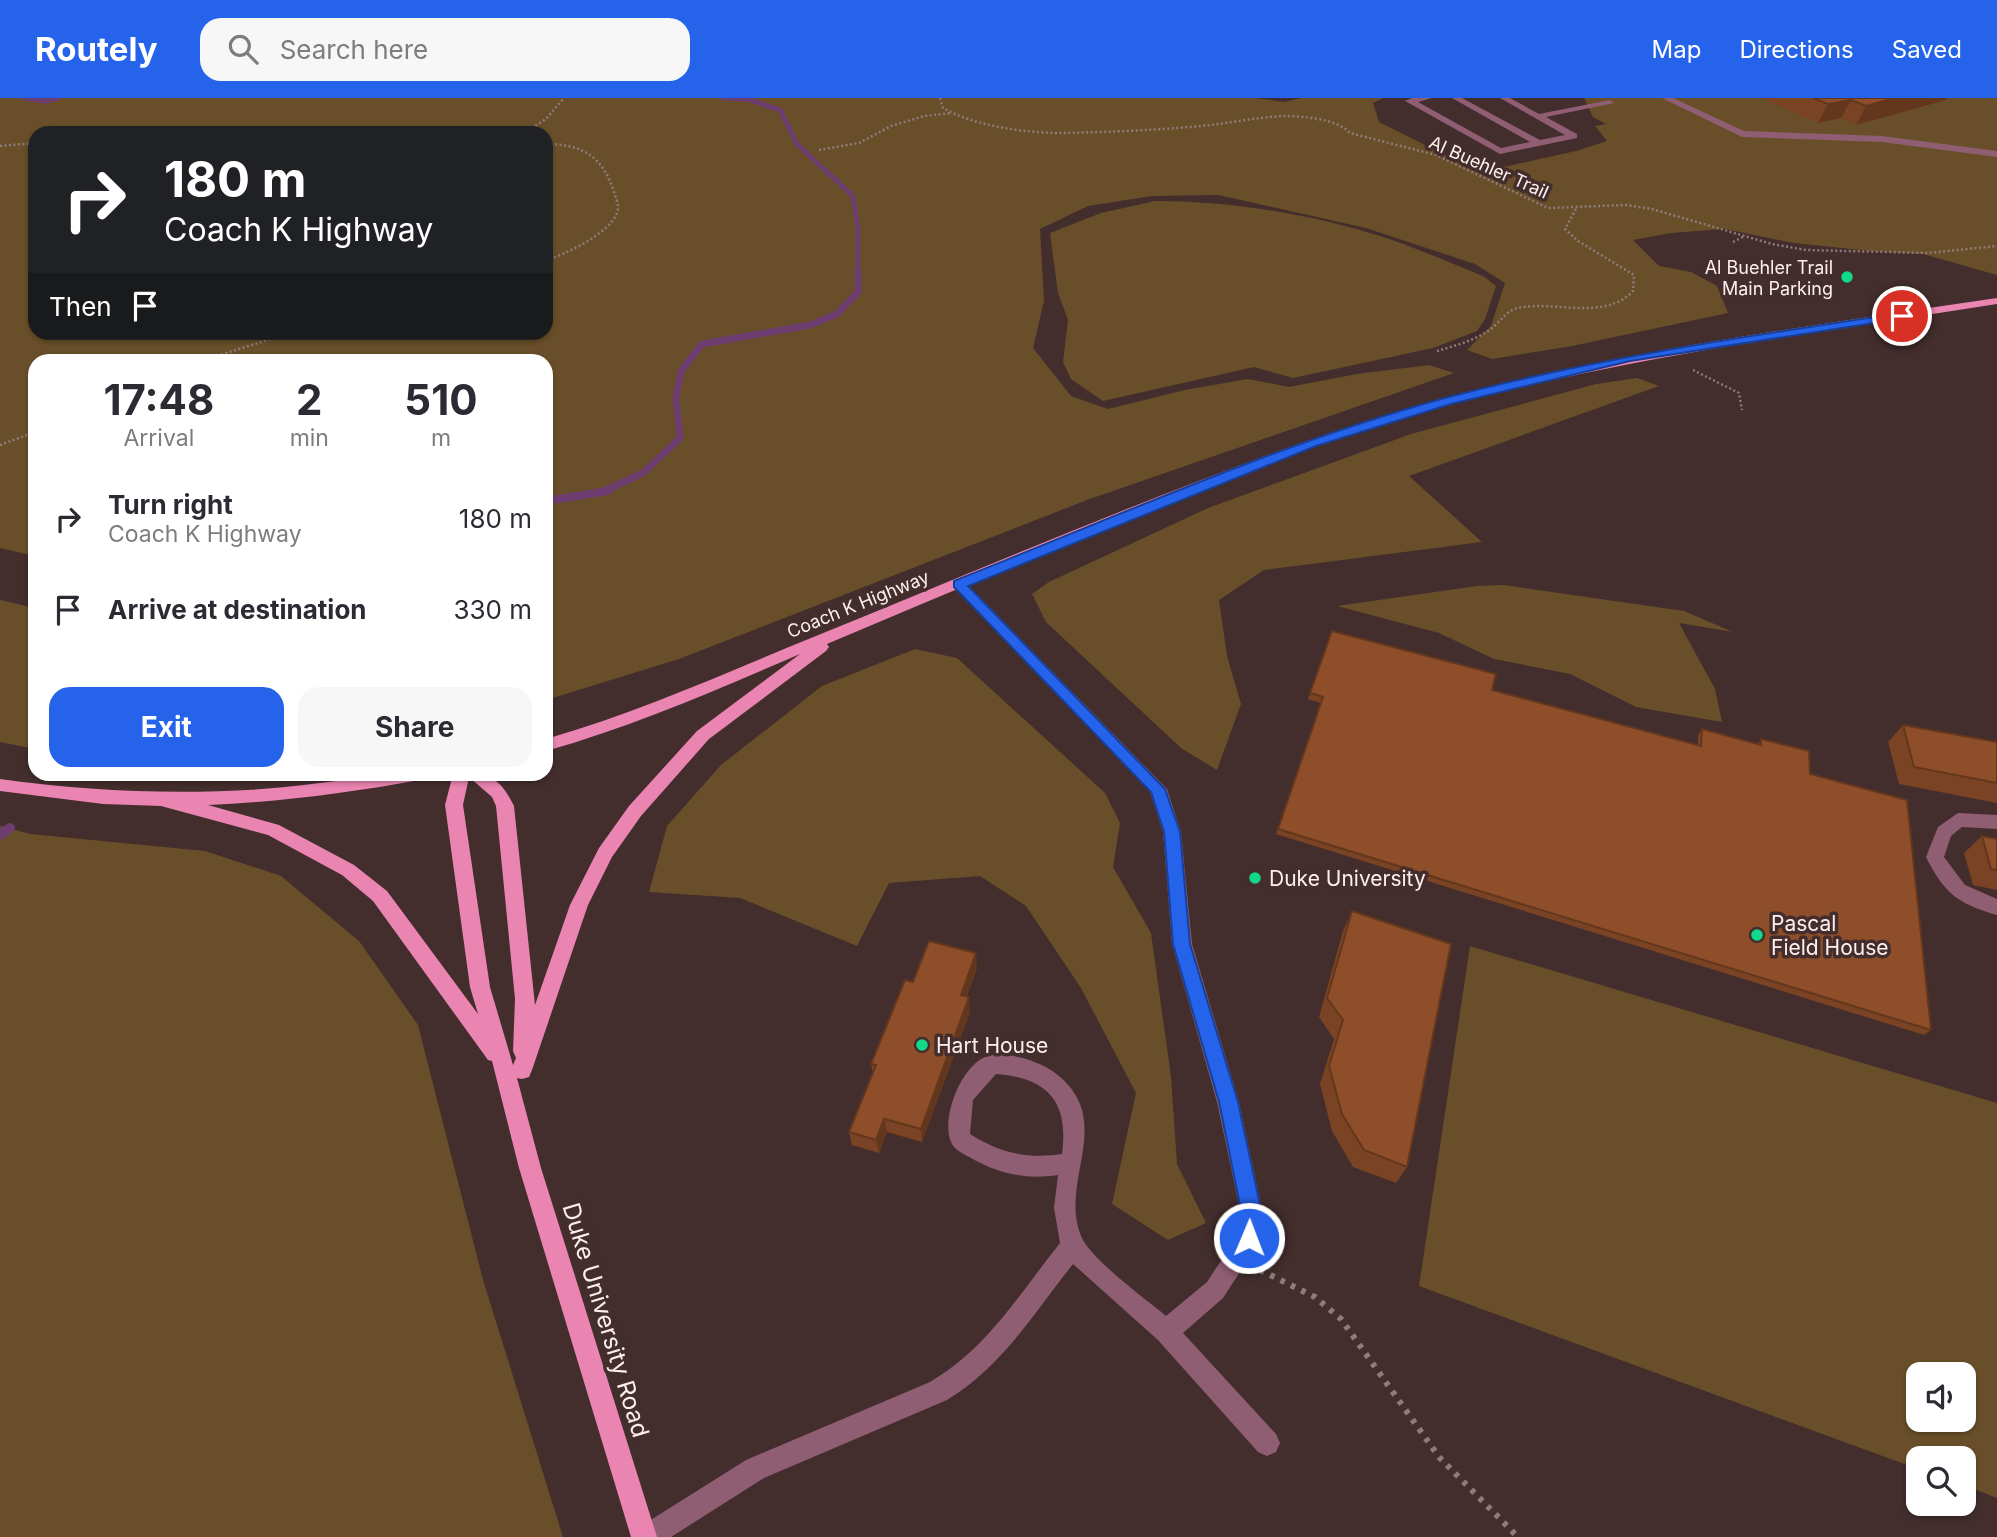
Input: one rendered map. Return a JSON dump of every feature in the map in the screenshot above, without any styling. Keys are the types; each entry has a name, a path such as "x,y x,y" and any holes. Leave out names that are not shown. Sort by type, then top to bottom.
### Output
{"main road":[{"name":"Coach K Highway","path":"553,743 689,695 1312,443 1486,391 1658,353 1997,301"},
{"path":"161,799 273,830 348,870 380,896 512,1067 579,905 605,853 635,811 703,735 840,632"},
{"path":"0,785 65,794 161,799 306,790 370,781"},
{"name":"Duke University Road","path":"459,781 454,805 480,986 512,1067 530,1168 645,1537"},
{"name":"Duke University Road","path":"484,781 499,793 505,806 525,999 512,1067"}],"lane":[{"path":"1429,98 1409,101 1500,151 1574,136 1504,98"},
{"path":"1456,98 1539,144"},
{"path":"1666,98 1742,134 1870,138 1997,154"},
{"path":"1539,116 1610,103"},
{"path":"959,584 1158,789 1172,832 1182,944 1228,1102 1250,1205 1249,1238 1215,1290 1166,1332"},
{"path":"1997,822 1958,820 1944,832 1935,857 1946,880 1972,901 1997,906"},
{"path":"1070,1163 1033,1169 985,1157 960,1139 957,1113 972,1080 992,1064 1027,1066 1050,1081 1070,1105 1075,1123 1070,1163 1063,1208 1073,1246 1166,1332 1267,1443"},
{"path":"645,1537 755,1469 938,1391 964,1376 1017,1321 1042,1284 1073,1246"}],"path":[{"path":"533,126 546,119 564,98"},
{"path":"940,98 943,108 951,113"},
{"path":"819,150 859,143 891,126 924,116 951,113"},
{"name":"Al Buehler Trail","path":"951,113 991,125 1059,133 1208,125 1287,116 1308,118 1345,127 1361,136 1436,155 1548,208 1626,205 1652,209 1745,236 1806,250 1880,254 1977,250 1997,246"},
{"path":"0,146 28,144"},
{"path":"553,145 570,146 589,153 611,178 618,203 616,216 589,239 553,259"},
{"path":"1437,351 1492,328 1508,310 1531,304 1598,308 1621,305 1634,293 1634,275 1572,238 1565,229 1577,207"},
{"path":"1733,243 1745,236"},
{"path":"223,354 268,340"},
{"path":"1658,353 1739,393 1742,410"},
{"path":"0,445 28,435"},
{"path":"1234,1261 1270,1274 1315,1297 1341,1319 1439,1457 1518,1537"}],"shaded area":[{"path":"0,98 1256,98 1284,102 1301,98 1383,98 1373,103 1379,122 1455,160 1495,169 1576,151 1607,141 1595,126 1606,124 1593,117 1584,98 1997,98 1997,275 1923,254 1794,243 1725,229 1671,233 1633,240 1659,266 1691,272 1717,286 1728,313 1572,346 1492,359 1467,350 1491,326 1505,283 1475,264 1366,228 1218,195 1152,196 1088,206 1040,229 1044,301 1033,348 1071,396 1108,409 1185,390 1248,379 1289,387 1357,374 1429,365 1454,373 1087,500 679,659 553,698 553,354 28,354 28,554 0,548"},
{"path":"1155,201 1241,206 1327,222 1408,246 1483,276 1496,286 1485,319 1477,331 1433,348 1293,378 1254,367 1103,401 1071,379 1063,362 1068,320 1058,293 1050,233 1101,213"},
{"path":"1637,378 1659,386 1409,476 1482,542 1264,570 1219,600 1227,656 1241,704 1217,770 1181,748 1046,622 1032,594 1049,582 1208,508 1411,434 1596,384"},
{"path":"1504,585 1684,611 1733,632 1679,623 1715,689 1722,722 1636,707 1570,674 1494,659 1439,633 1337,606 1477,586"},
{"path":"0,600 28,606 28,748 0,742"},
{"path":"915,649 957,658 1105,793 1120,823 1113,867 1151,933 1171,1077 1177,1164 1206,1223 1168,1240 1112,1204 1136,1093 1081,988 1026,906 980,876 889,883 857,946 740,898 649,892 667,826 721,765 822,686"},
{"path":"0,826 30,834 205,851 281,876 359,941 418,1025 483,1280 563,1537 0,1537"},
{"path":"1470,946 1997,1103 1997,1498 1976,1490 1976,1446 1906,1446 1906,1465 1419,1286"}],"building":[{"path":"1813,98 1895,98 1866,106 1851,100 1828,104"},
{"name":"Pascal Field House","path":"1332,631 1496,674 1492,690 1701,746 1702,729 1761,745 1761,739 1809,751 1810,774 1907,800 1931,1030 1278,829 1323,697 1310,693"},
{"path":"1903,725 1997,742 1997,783 1914,767"},
{"path":"1982,836 1997,839 1997,870 1991,869"},
{"path":"1352,911 1451,944 1407,1167 1364,1150 1342,1114 1329,1066 1343,1020 1327,998"},
{"name":"Hart House","path":"929,941 976,953 961,995 969,997 921,1129 884,1119 876,1140 849,1132 876,1065 871,1064 905,980 913,982"}],"waterway":[{"path":"24,98 46,101 58,98"},
{"path":"602,492 643,473 680,438 676,398 681,371 702,344 810,325 837,314 858,292 858,230 853,196 797,144 780,110 747,99 723,98"},
{"path":"602,492 608,491"},
{"path":"553,500 602,492"},
{"path":"0,835 10,828"}],"place":[{"name":"Al Buehler Trail Main Parking","path":"1847,277"},
{"name":"Duke University","path":"1255,878"},
{"name":"Pascal Field House","path":"1757,935"},
{"name":"Hart House","path":"922,1045"}],"route":[{"path":"1249,1238 1250,1205 1228,1102 1182,944 1172,832 1158,789 959,584 1312,443 1448,401 1547,376 1677,349 1902,316"}]}
